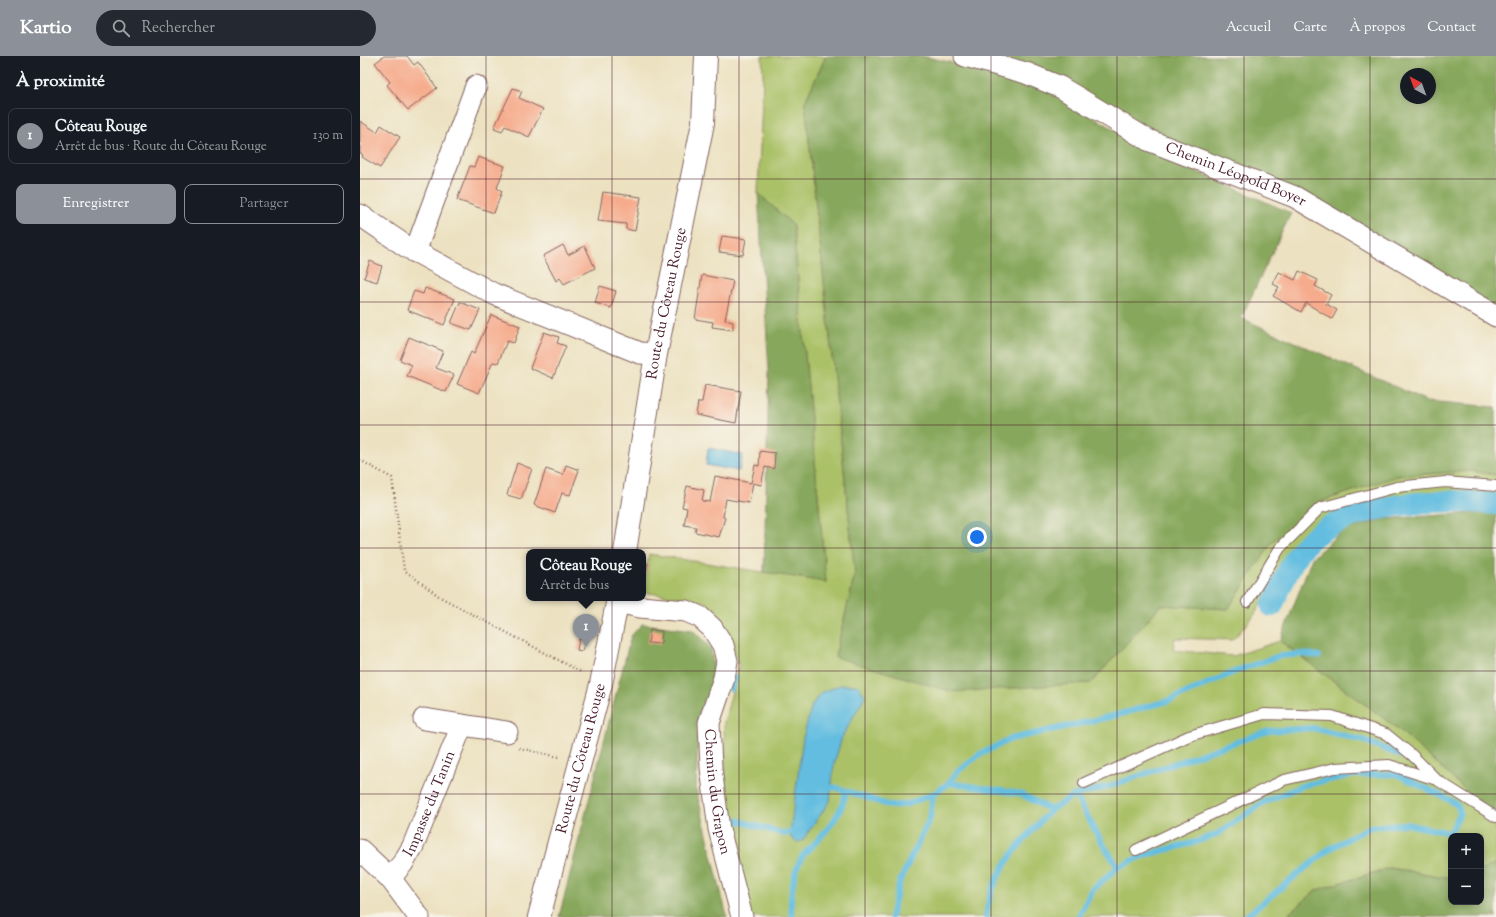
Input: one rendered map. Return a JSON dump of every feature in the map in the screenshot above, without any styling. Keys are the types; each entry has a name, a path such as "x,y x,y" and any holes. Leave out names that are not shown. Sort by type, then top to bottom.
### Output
{"street":[{"name":"Route du Côteau Rouge","path":"625,549 656,354 703,122 706,56"},
{"name":"Chemin Léopold Boyer","path":"965,56 1026,72 1060,87 1148,140 1295,196 1496,316"},
{"path":"415,252 476,86"},
{"path":"360,215 415,252 494,294 640,353 656,354"},
{"name":"Route du Côteau Rouge","path":"539,917 601,684 618,601"},
{"name":"Chemin du Grapon","path":"621,601 640,607 686,611 700,617 712,628 723,645 727,662 709,723 710,768 719,829 742,917"},
{"path":"424,719 507,732"},
{"name":"Impasse du Tanin","path":"390,878 403,863 414,846 462,725"},
{"path":"360,850 390,878 420,917"}],"lane":[{"path":"1247,602 1280,548 1320,508 1397,487 1445,482 1496,486"},
{"path":"1084,783 1189,736 1264,714 1332,716 1386,734 1412,755 1436,780"},
{"path":"1136,850 1284,780 1335,768 1389,765 1436,780 1496,817"}],"path":[{"path":"360,460 392,478 404,570 440,597 601,684"},
{"path":"507,732 513,747 565,758"}],"green space":[{"path":"762,56 826,56 805,102 855,574 835,657 1091,683 1161,605 1228,609 1272,542 1317,503 1397,476 1471,471 1496,475 1496,497 1481,494 1389,499 1336,514 1299,538 1255,614 1233,640 1175,638 1173,650 1233,656 1280,641 1401,731 1496,818 1496,863 1484,869 1484,833 1448,833 1448,878 1389,868 1317,890 1285,917 748,917 726,833 724,722 739,666 728,634 706,602 646,592 646,573 649,554 826,582 793,225 758,193 763,77"},
{"path":"826,56 922,56 1031,80 1156,154 1291,213 1241,318 1427,401 1496,407 1496,475 1471,471 1397,476 1317,503 1272,542 1228,609 1161,605 1091,683 953,692 835,657 855,574 805,102"},
{"path":"1000,56 1496,56 1496,307 1144,132"},
{"path":"758,193 793,225 826,582 764,572 769,371"},
{"path":"1490,512 1496,513 1496,818 1401,731 1280,641 1312,558 1343,530 1384,519"},
{"path":"642,624 693,630 711,648 715,680 698,737 696,789 727,917 559,917 631,636"},
{"path":"1496,863 1496,917 1285,917 1317,890 1390,868 1448,878 1448,905 1484,905 1484,869"}],"water":[{"path":"708,448 743,455 739,471 706,465"},
{"path":"840,685 858,685 865,696 842,737 834,764 830,801 802,841 797,842 791,838 790,833 803,738 812,705 821,693"}],"building":[{"path":"384,56 407,56 414,65 418,62 437,88 408,110 387,85 390,82 375,63"},
{"path":"513,88 522,91 519,98 543,109 529,137 505,126 502,131 494,128"},
{"path":"360,121 377,132 381,125 400,137 380,168 362,157 363,155 360,153"},
{"path":"478,157 505,166 497,188 502,191 494,213 457,200 470,166 474,167"},
{"path":"603,192 641,197 635,231 626,229 626,224 598,221"},
{"path":"722,236 746,239 743,255 719,252"},
{"path":"563,245 568,255 585,246 595,268 564,284 560,278 556,281 543,256"},
{"path":"370,261 382,266 377,282 364,278"},
{"path":"1299,271 1318,280 1315,286 1331,295 1326,304 1337,310 1332,319 1306,303 1301,312 1273,296 1279,287 1273,284 1279,272 1295,280"},
{"path":"702,275 733,281 725,320 733,322 733,330 712,327 713,322 695,319"},
{"path":"600,286 616,291 611,308 595,303"},
{"path":"425,288 455,299 444,325 407,310 414,291 423,294"},
{"path":"460,302 480,310 471,330 451,323"},
{"path":"491,315 520,326 514,343 507,341 498,363 493,362 479,393 457,384 471,352 474,354"},
{"path":"544,332 559,337 557,343 566,346 553,378 530,368"},
{"path":"409,337 443,351 436,368 454,375 446,392 407,376 412,365 400,360"},
{"path":"705,385 741,391 736,423 696,415 698,402 702,402"},
{"path":"760,451 775,453 774,469 765,467 761,485 753,483 749,503 726,499 723,517 725,518 719,537 695,532 696,527 684,525 687,508 682,507 687,486 704,490 702,501 710,502 715,476 751,483 755,465 759,466"},
{"path":"517,463 532,469 521,499 507,495"},
{"path":"566,465 579,470 570,495 562,493 555,513 534,505 546,469 563,475"},
{"path":"646,563 648,563 646,574"},
{"path":"650,630 662,631 661,644 648,643"},
{"path":"579,639 585,640 582,651 577,650"}],"waterway":[{"path":"1272,606 1287,572 1302,549 1308,542 1325,529 1346,519 1371,511 1424,503 1474,502 1496,504"},
{"path":"949,783 958,771 980,754 1011,739 1109,717 1168,701 1241,669 1279,656 1304,654 1319,656"},
{"path":"731,689 735,678"},
{"path":"824,790 834,787 891,806 908,804 933,794 949,783 1021,794 1051,810 1075,795 1107,787 1268,731 1313,728 1365,741 1402,756"},
{"path":"1075,795 1101,841 1118,867 1145,855 1196,842 1217,834 1264,802 1304,785 1353,775 1396,774 1450,800 1458,806 1460,813 1450,833 1406,824 1370,827 1329,849 1245,917"},
{"path":"792,917 792,886 796,870 803,855 825,832 839,813 846,791"},
{"path":"891,917 900,881 930,818 933,794"},
{"path":"725,806 732,819 785,834 796,829"},
{"path":"986,917 989,901 1001,872 1019,846 1051,810"},
{"path":"1078,917 1093,889 1118,867"}],"place":[{"name":"Côteau Rouge","path":"586,647"}]}
